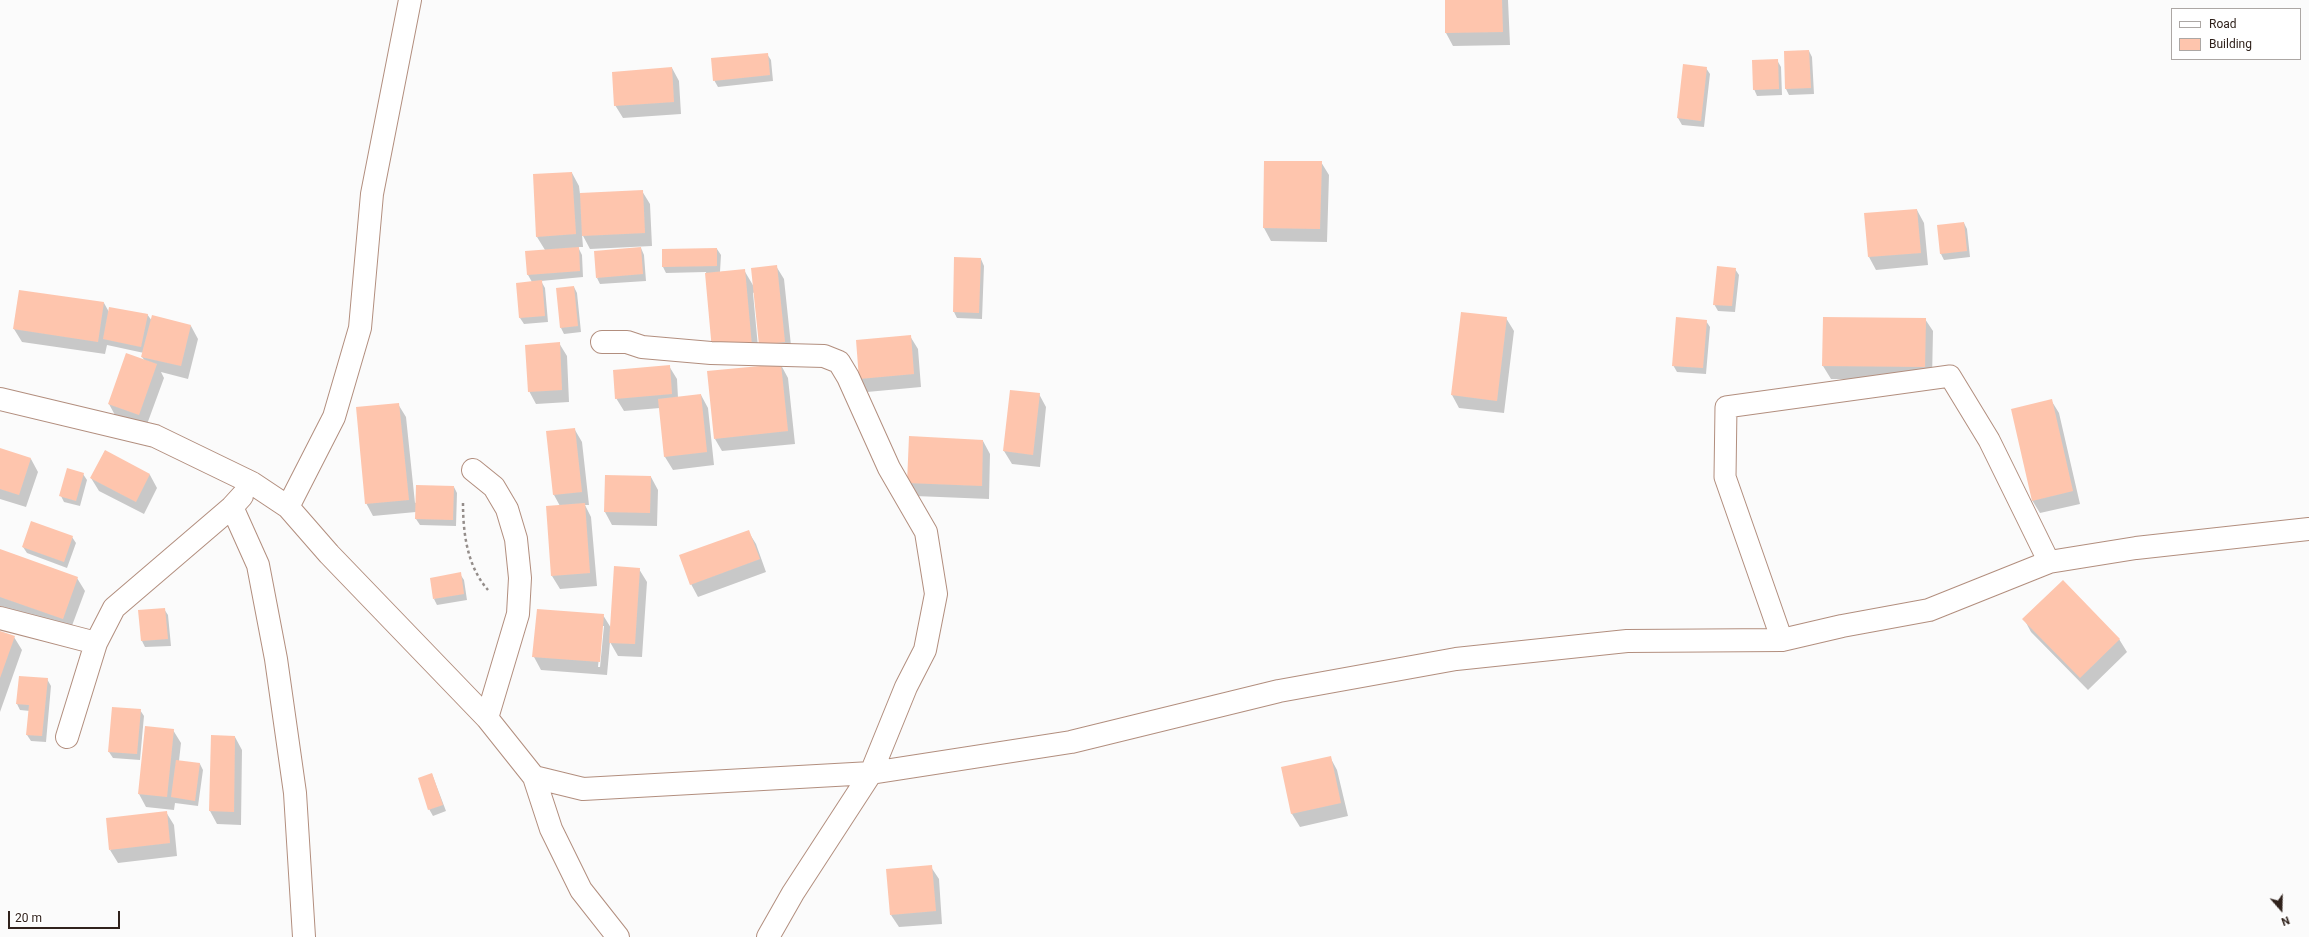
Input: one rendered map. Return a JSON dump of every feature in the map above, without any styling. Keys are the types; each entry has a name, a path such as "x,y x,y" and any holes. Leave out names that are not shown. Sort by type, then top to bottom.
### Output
{"street":[{"path":"288,507 334,417 360,328 372,194 410,0"},
{"path":"602,342 627,342 642,347 711,353 824,356 840,362 889,468 926,532 936,594 925,650 906,687 871,773 792,893 768,937"},
{"path":"0,399 155,436 252,483 288,507 329,554 488,718 534,777 551,829 581,890 618,937"},
{"path":"473,470 494,487 507,509 516,539 520,578 518,614 488,718"},
{"path":"67,737 96,643 114,608 232,507 252,483"},
{"path":"232,507 258,565 276,660 295,792 304,937"},
{"path":"534,777 583,789 871,773 1071,742 1279,691 1456,659 1627,642 1782,640 1842,626 1929,610 2049,562 2136,548 2309,529"},
{"path":"0,618 96,643"}],"lane":[{"path":"1782,640 1725,477 1726,407 1950,376 1989,440 2049,562"}],"path":[{"path":"473,470 462,492 463,522 470,559 478,579 495,597 518,614"}],"building":[{"path":"1445,0 1502,0 1503,32 1445,33"},
{"path":"1809,50 1811,88 1785,89 1784,51"},
{"path":"768,53 770,75 713,81 711,58"},
{"path":"1778,59 1779,89 1753,90 1752,60"},
{"path":"1683,64 1707,67 1701,121 1677,118"},
{"path":"672,67 674,102 614,106 612,72"},
{"path":"1264,161 1322,161 1320,229 1263,228"},
{"path":"572,172 576,234 536,237 533,174"},
{"path":"643,190 645,233 582,236 580,193"},
{"path":"1917,209 1921,253 1868,257 1864,213"},
{"path":"1964,222 1967,251 1940,254 1937,225"},
{"path":"579,247 580,271 527,275 525,251"},
{"path":"641,247 643,274 596,278 594,251"},
{"path":"717,248 717,266 662,267 662,249"},
{"path":"954,257 981,258 979,313 953,312"},
{"path":"777,265 785,342 759,345 751,268"},
{"path":"1717,266 1736,268 1732,306 1713,305"},
{"path":"745,269 752,346 712,350 705,273"},
{"path":"542,280 545,316 519,318 516,283"},
{"path":"574,286 578,326 560,328 556,288"},
{"path":"19,290 104,302 98,342 13,329"},
{"path":"109,307 148,314 141,347 103,339"},
{"path":"1461,312 1507,317 1497,401 1451,395"},
{"path":"152,315 191,325 181,366 141,357"},
{"path":"1676,317 1707,320 1703,368 1672,366"},
{"path":"1823,317 1926,318 1925,367 1822,366"},
{"path":"911,335 914,374 859,379 856,340"},
{"path":"560,342 562,390 528,392 525,345"},
{"path":"126,353 157,364 139,415 108,404"},
{"path":"781,364 788,431 714,439 707,371"},
{"path":"670,365 672,394 615,399 613,370"},
{"path":"1010,390 1040,393 1033,455 1003,451"},
{"path":"701,394 707,452 664,457 658,399"},
{"path":"2052,399 2073,491 2032,501 2011,409"},
{"path":"399,403 409,500 365,504 356,407"},
{"path":"575,428 582,492 553,495 546,431"},
{"path":"909,436 983,440 982,486 907,483"},
{"path":"0,448 31,458 19,495 0,489"},
{"path":"105,450 150,474 136,502 90,478"},
{"path":"67,468 84,473 76,501 59,496"},
{"path":"605,475 651,476 650,513 604,512"},
{"path":"416,485 454,486 453,520 415,519"},
{"path":"585,503 590,573 551,576 546,506"},
{"path":"31,521 73,536 64,562 22,547"},
{"path":"749,530 760,559 690,585 679,555"},
{"path":"0,549 78,577 63,619 0,597"},
{"path":"614,566 640,568 635,644 609,643"},
{"path":"461,572 464,594 433,599 430,578"},
{"path":"2063,580 2120,639 2080,678 2022,619"},
{"path":"165,608 168,639 141,641 138,610"},
{"path":"537,609 604,614 600,662 532,657"},
{"path":"0,631 15,636 0,678"},
{"path":"19,676 48,678 42,736 26,735 29,705 16,704"},
{"path":"112,707 141,709 137,754 108,752"},
{"path":"145,726 174,729 167,797 138,794"},
{"path":"211,735 235,736 234,812 209,811"},
{"path":"1331,756 1341,803 1291,814 1281,767"},
{"path":"176,760 200,763 195,801 171,797"},
{"path":"432,773 443,805 428,810 418,778"},
{"path":"167,811 170,843 109,850 106,818"},
{"path":"932,865 936,911 890,915 886,869"}]}
